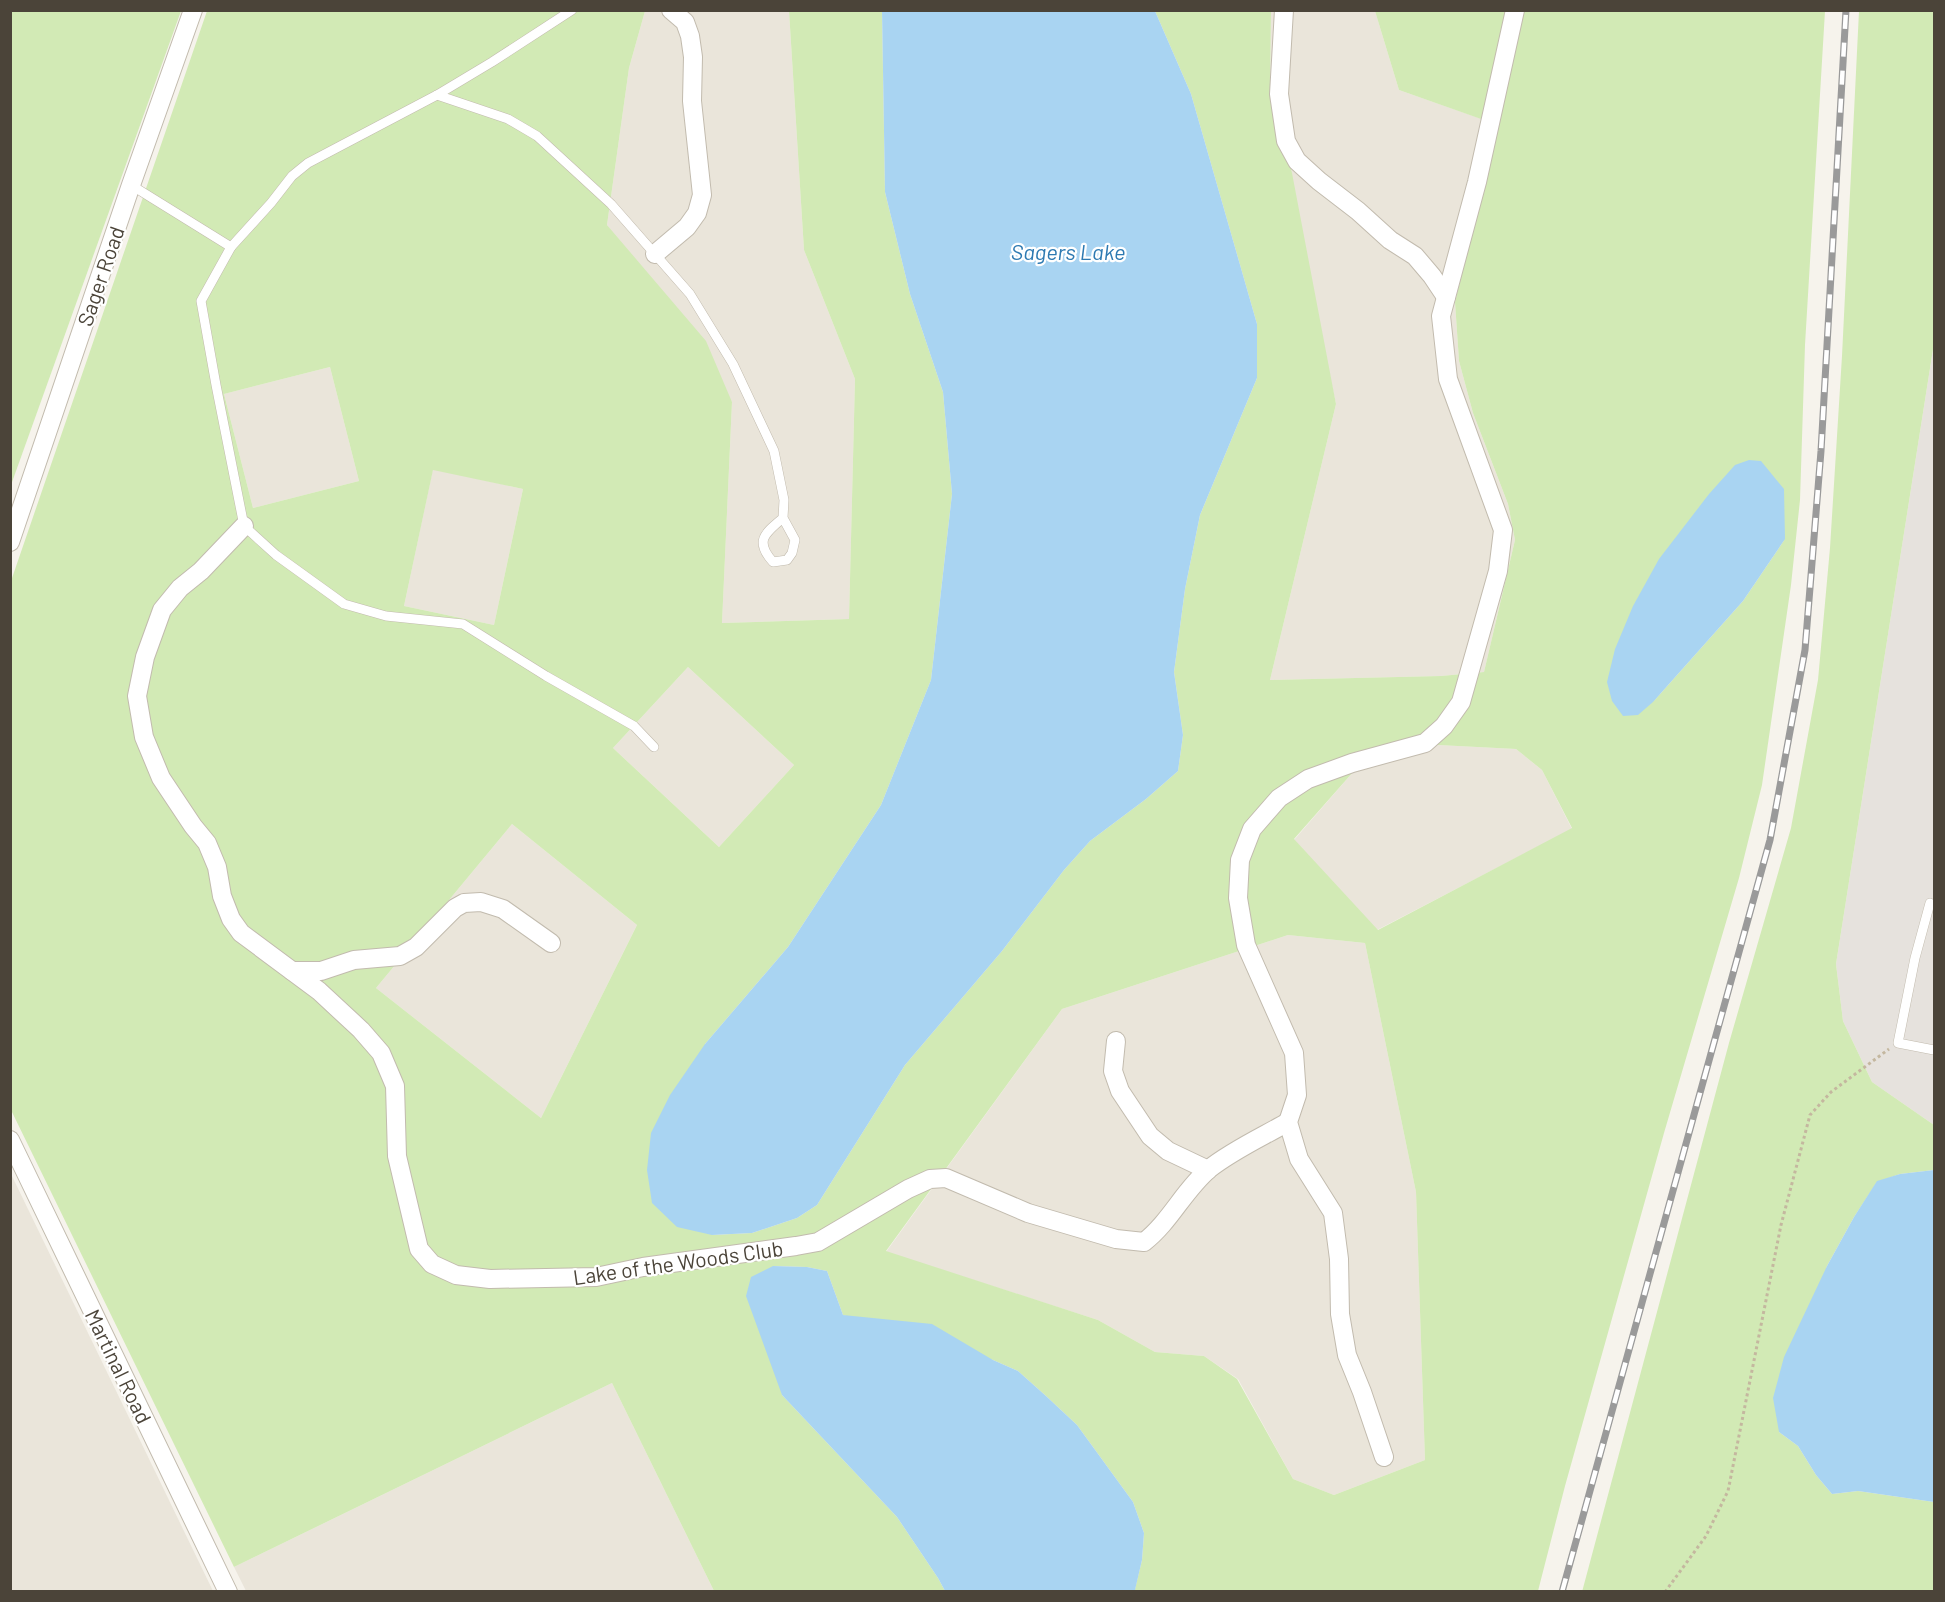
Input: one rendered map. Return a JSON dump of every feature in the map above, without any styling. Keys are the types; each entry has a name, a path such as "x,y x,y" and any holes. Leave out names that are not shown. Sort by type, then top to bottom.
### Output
{"street":[{"name":"Sager Road","path":"10,542 193,10"},
{"path":"655,254 687,227 697,213 702,195 692,101 693,57 690,36 685,22 671,10"},
{"path":"1284,10 1279,94 1286,141 1297,161 1319,181 1358,210 1390,240 1415,256 1446,297"},
{"path":"1384,1457 1347,1355 1340,1314 1339,1259 1333,1213 1299,1159 1288,1122 1297,1095 1294,1053 1246,945 1238,898 1240,860 1252,829 1279,798 1308,779 1352,763 1425,743 1444,726 1461,702 1498,571 1503,530 1448,378 1441,316 1478,182 1515,10"},
{"name":"Lake of the Woods Club","path":"244,526 201,571 180,588 162,610 145,657 137,696 144,737 161,778 207,843 217,867 222,896 231,919 241,933 319,991 361,1030 381,1053 395,1086 397,1156 419,1250 432,1264 456,1275 490,1279 596,1277 643,1267 818,1242 908,1189 930,1179 946,1178 1028,1213 1116,1239 1144,1242 1156,1233 1186,1193 1208,1170 1237,1150 1288,1122"},
{"path":"292,971 321,971 354,960 400,956 416,947 455,908 464,903 481,902 502,909 551,944"},
{"path":"1116,1041 1113,1071 1120,1091 1150,1136 1168,1151 1208,1170"},
{"name":"Martinal Road","path":"10,1140 228,1592"}],"lane":[{"path":"572,10 437,95 308,163 292,176 231,247 201,301 244,526 276,555 344,604 386,616 463,624 546,676 634,726 654,747"},
{"path":"437,95 508,119 537,136 611,204 690,294 733,364 774,451 784,501 783,518 795,540 787,560 773,562 765,554 762,542 767,531 783,518"},
{"path":"131,185 231,247"},
{"path":"1930,903 1915,958 1898,1042 1935,1050"}],"path":[{"path":"1665,1592 1706,1536 1728,1491 1781,1226 1810,1115 1831,1092 1898,1042"}],"shaded area":[{"path":"645,11 789,11 804,250 855,379 849,619 722,623 732,402 607,225 629,68"},
{"path":"1271,11 1375,11 1399,90 1499,125 1455,302 1459,361 1473,413 1508,504 1515,540 1484,672 1441,676 1270,680 1336,404 1270,93"},
{"path":"1934,343 1934,1125 1872,1082 1843,1021 1836,964"},
{"path":"330,367 359,481 253,508 224,394"},
{"path":"433,469 523,489 494,625 404,606"},
{"path":"688,667 794,765 719,847 613,748"},
{"path":"1438,745 1516,749 1542,770 1572,829 1377,930 1294,840 1354,771"},
{"path":"512,824 637,925 541,1118 376,988"},
{"path":"1288,935 1365,943 1416,1192 1425,1460 1334,1495 1293,1479 1238,1379 1204,1356 1155,1352 1098,1320 886,1252 1062,1009"},
{"path":"11,1174 213,1591 11,1591"},
{"path":"612,1383 714,1591 246,1591 234,1567"}],"green space":[{"path":"10,11 181,11 11,485"},
{"path":"207,11 645,11 629,68 607,225 706,341 732,402 722,623 849,619 855,379 804,250 789,11 882,11 885,192 910,294 943,392 952,494 931,680 881,805 788,947 705,1044 712,1235 752,1233 797,1218 817,1205 905,1065 1002,951 1064,870 1090,841 1146,799 1178,771 1183,735 1174,672 1185,589 1200,515 1257,378 1257,324 1191,94 1155,11 1271,11 1270,93 1292,173 1336,404 1270,680 1441,676 1484,672 1515,540 1508,504 1473,413 1459,361 1455,302 1498,125 1399,90 1375,11 1825,11 1805,345 1800,500 1791,585 1762,785 1739,878 1664,1133 1565,1486 1538,1591 1131,1591 1135,1589 1142,1560 1144,1533 1133,1502 1077,1425 1046,1396 1018,1371 993,1360 843,1315 827,1271 807,1267 773,1266 782,1395 897,1517 945,1591 714,1591 612,1383 234,1567 11,1110 11,581","holes":["330,367 359,481 253,508 224,394","433,470 523,489 494,625 404,606","1785,539 1743,601 1653,702","688,667 794,765 719,847 613,748","1438,745 1516,749 1542,770 1572,828 1378,930 1294,839 1354,771","512,824 637,925 541,1118 376,988","1288,935 1365,943 1416,1192 1425,1460 1334,1495 1293,1479 1237,1379 1204,1356 1155,1352 1098,1320 886,1251 1062,1009"]},
{"path":"1859,11 1934,11 1934,343 1836,964 1843,1021 1872,1082 1934,1125 1934,1170 1900,1174 1877,1182 1854,1217 1827,1266 1779,1432 1798,1446 1816,1475 1832,1494 1858,1491 1934,1502 1934,1591 1582,1592 1729,1043 1791,828 1818,680 1830,548 1842,356"}],"water":[{"name":"Sagers Lake","path":"882,11 1155,11 1191,94 1257,324 1257,378 1200,515 1185,589 1174,672 1183,735 1178,771 1146,799 1090,841 1064,870 1002,951 905,1065 817,1205 797,1218 752,1233 712,1235 677,1227 652,1203 647,1170 651,1133 670,1095 705,1044 788,947 881,805 931,680 952,494 943,392 910,294 885,192"},
{"path":"1749,460 1761,461 1784,489 1785,539 1743,601 1653,702 1638,715 1623,716 1612,701 1607,682 1615,649 1633,606 1659,559 1709,494 1735,465"},
{"path":"1934,1170 1934,1502 1858,1491 1832,1494 1816,1475 1798,1446 1779,1432 1773,1398 1784,1357 1827,1266 1877,1181 1900,1174"},
{"path":"773,1266 807,1267 827,1271 843,1315 932,1324 993,1360 1018,1371 1046,1396 1077,1425 1133,1502 1144,1533 1142,1560 1135,1590 1131,1592 945,1591 897,1517 782,1395 746,1296 751,1277"}],"railway":[{"path":"1562,1592 1770,840 1805,650 1821,451 1846,10"}]}
